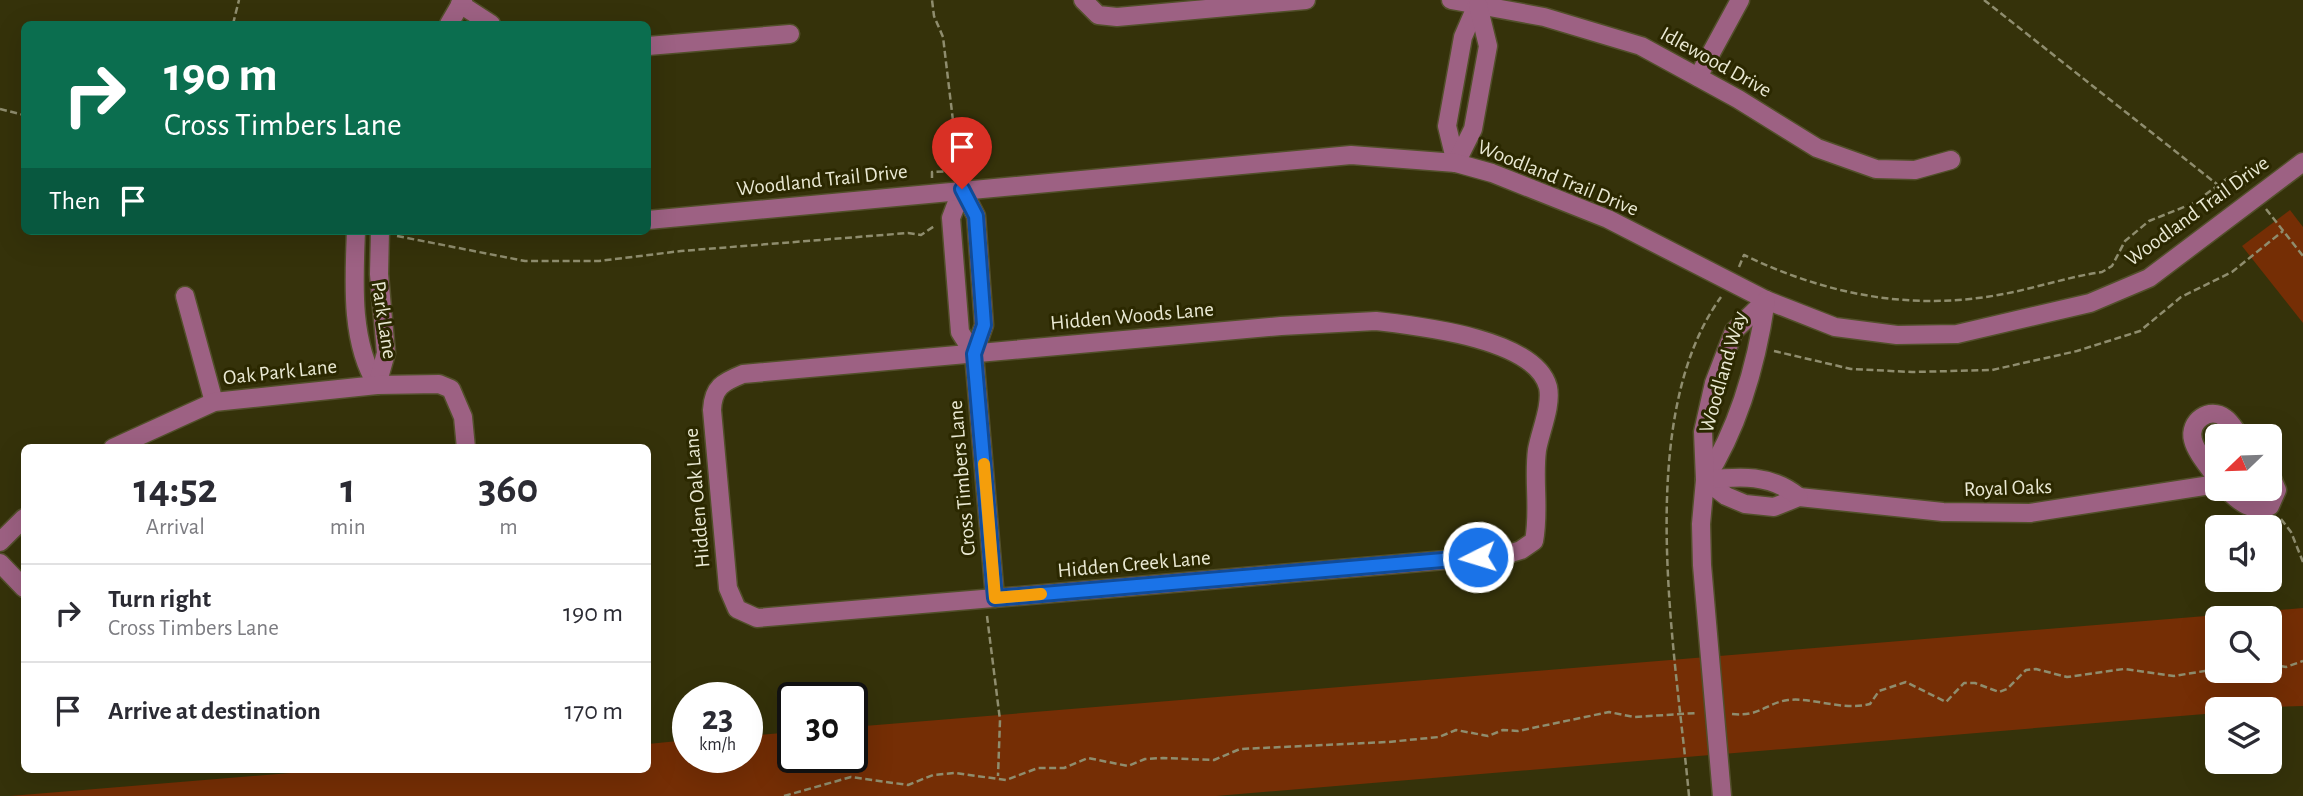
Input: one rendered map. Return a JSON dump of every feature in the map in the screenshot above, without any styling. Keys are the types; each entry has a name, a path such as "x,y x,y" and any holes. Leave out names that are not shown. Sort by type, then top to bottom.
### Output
{"street":[{"path":"1083,0 1098,15 1116,17 1306,0"},
{"name":"Idlewood Drive","path":"1451,0 1479,2 1642,46 1817,148 1876,169 1915,170 1951,160"},
{"path":"1698,77 1740,0"},
{"path":"451,21 461,2 487,21"},
{"path":"1456,163 1473,129 1488,46 1479,2"},
{"path":"1456,163 1447,126 1463,37 1479,2"},
{"path":"651,46 790,34"},
{"name":"Woodland Trail Drive","path":"651,220 1351,155 1456,163 1492,173 1608,219 1766,300 1835,327 1897,335 1957,334 2091,303 2149,278 2303,162"},
{"name":"Cross Timbers Lane","path":"962,189 951,218 960,332 974,354"},
{"name":"Cross Timbers Lane","path":"962,189 976,216 984,325 974,354 990,599"},
{"name":"Park Lane","path":"356,235 354,281 364,364 377,385"},
{"name":"Park Lane","path":"377,385 386,352 379,274 380,235"},
{"path":"185,296 214,402"},
{"name":"Woodland Way","path":"1705,480 1726,447 1760,342 1766,300"},
{"name":"Woodland Way","path":"1722,796 1702,565 1700,524 1705,480 1703,432 1714,383 1734,331 1766,300"},
{"name":"Hidden Woods Lane","path":"720,384 743,374 1281,326 1376,321 1448,330 1526,358 1541,373 1548,389 1537,453 1539,517 1534,541"},
{"name":"Oak Park Lane","path":"122,444 214,402 377,385 439,384 452,389 463,417 466,444"},
{"name":"Hidden Oak Lane","path":"720,384 713,394 712,410 728,588 737,609"},
{"path":"2205,460 2193,440 2194,426 2199,418 2209,413 2218,414 2230,424"},
{"name":"Royal Oaks","path":"1705,480 1746,476 1783,484 1799,497"},
{"name":"Royal Oaks","path":"1705,480 1726,496 1745,504 1774,507 1799,497 1943,512 2030,513 2205,486"},
{"path":"2238,501 2252,509 2270,506 2272,501"},
{"path":"0,541 21,521"},
{"name":"Hidden Creek Lane","path":"737,609 757,618 990,599 1505,555 1521,550 1534,541"},
{"path":"0,563 21,585"}],"path":[{"path":"234,21 239,0"},
{"path":"395,235 525,261 600,261 816,240 908,233 921,235 937,225 932,172 959,171 943,37 934,16 932,0"},
{"path":"1984,0 2218,185"},
{"path":"0,109 21,114"},
{"path":"1689,796 1667,559 1666,486 1676,413 1691,353 1704,320 1732,282 1745,255 1800,280 1838,291 1902,302 1950,302 1999,295 2102,272 2112,266 2125,241 2149,221 2194,203 2236,172 2303,256"},
{"path":"2270,506 2291,532 2303,562"},
{"path":"990,599 1000,720 998,776"},
{"path":"2282,666 2303,661"},
{"path":"784,796 851,777 908,785 933,775 955,773 998,776 1006,780 1038,768 1064,768 1088,758 1128,766 1145,759 1214,760 1240,749 1439,737 1456,730 1488,736 1503,730 1518,731 1609,712 1634,717 1715,712 1744,716 1761,713 1788,700 1858,706 1870,704 1879,691 1906,682 1946,702 1964,683 1975,683 1999,692 2007,689 2026,670 2036,669 2067,677 2124,669 2174,676 2205,671"}],"shaded area":[{"path":"2290,210 2303,227 2303,323 2242,246"},
{"path":"2303,608 2303,706 2282,707 2282,697 2205,697 2205,714 1216,796 10,796 290,773 651,773 651,744 672,742 672,773 763,773 763,735 777,733 777,773 868,773 868,726 2205,616 2205,683 2282,683 2282,610"}],"slow traffic":[{"path":"984,464 995,598 1041,594"}],"route":[{"path":"962,189 976,216 984,325 974,354 995,598 1478,557"}]}
